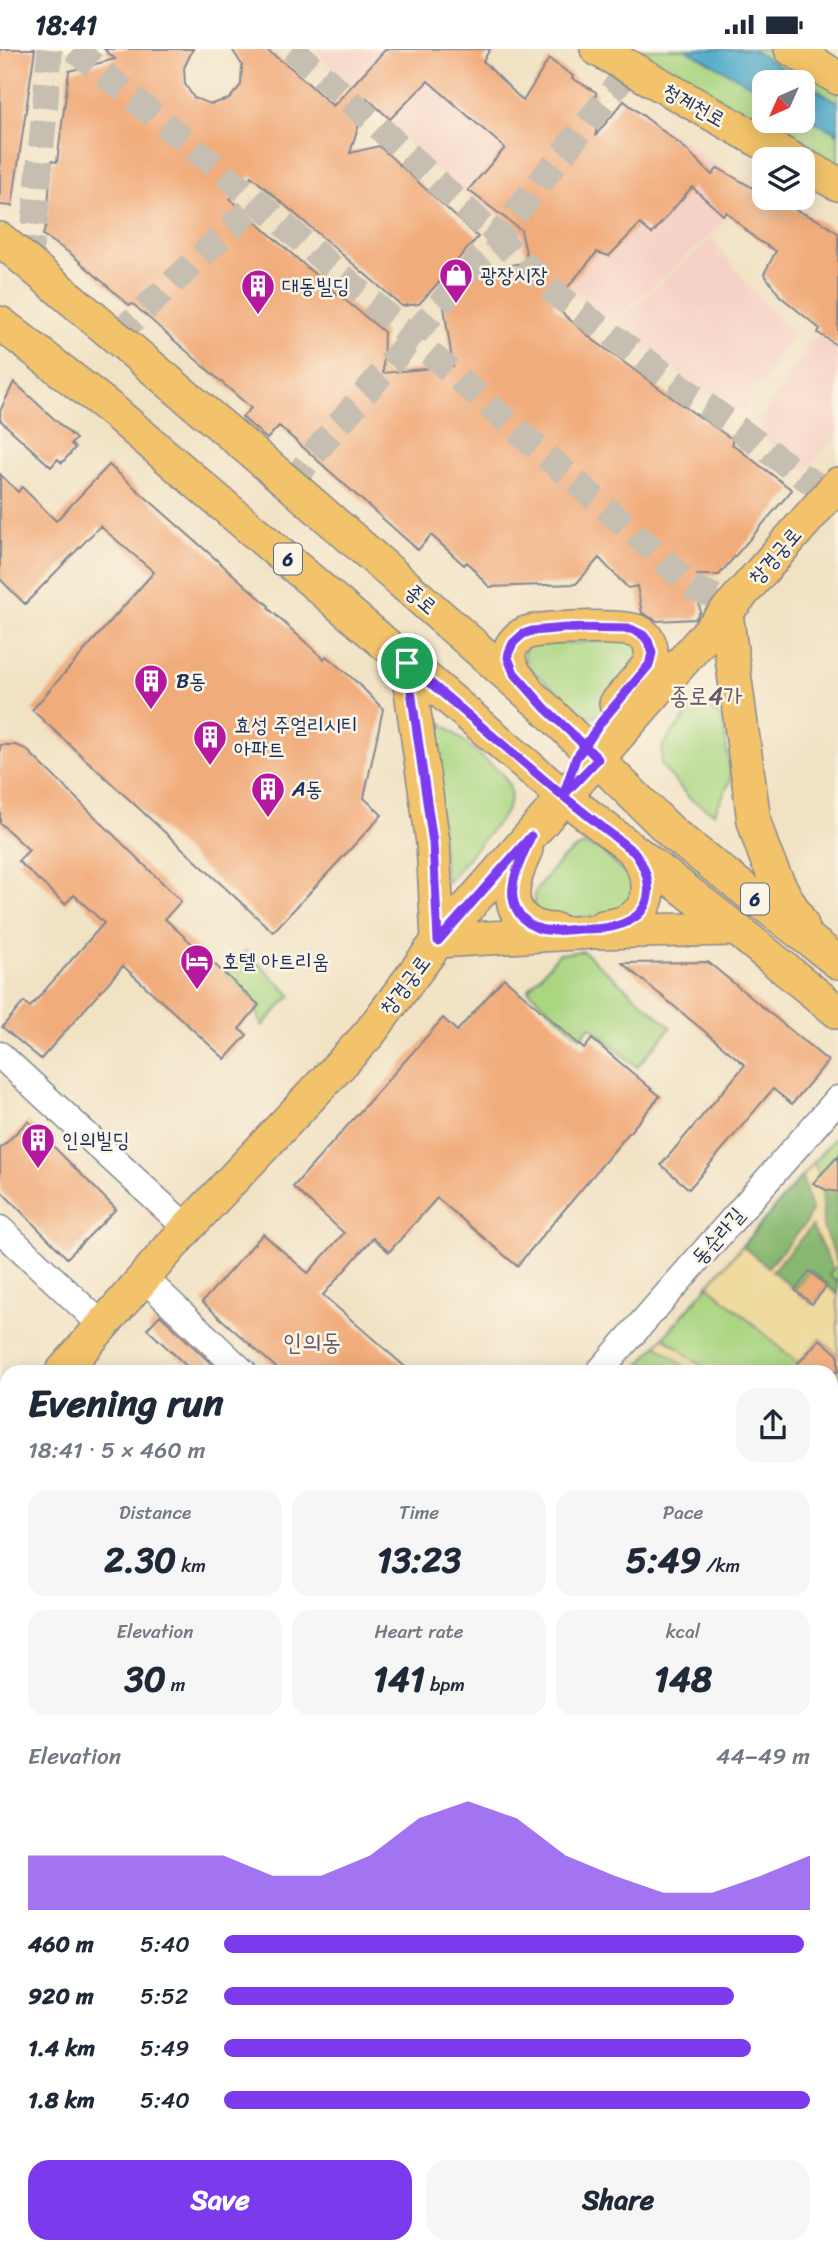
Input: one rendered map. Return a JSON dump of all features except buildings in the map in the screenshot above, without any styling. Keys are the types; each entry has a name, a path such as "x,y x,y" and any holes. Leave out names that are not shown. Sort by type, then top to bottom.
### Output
{"main road":[{"name":"청계천로","path":"597,49 771,147"},
{"path":"815,172 838,184"},
{"name":"종로","path":"0,239 280,476 545,708 673,834 838,962"},
{"name":"6","path":"3,332 112,410 563,796 736,929 838,1013"},
{"name":"창경궁로","path":"68,1365 187,1229 369,1034 438,941 563,796 592,752 726,613 838,484"},
{"path":"726,613 754,821 763,855 775,881 811,939"},
{"path":"545,708 510,666 509,652 518,638 532,631 566,628 631,629 643,635 651,647 649,665 601,722 592,752"},
{"path":"407,663 433,843 438,941 592,932 736,929"},
{"path":"531,836 520,865 513,896 517,912 527,922 549,930 612,926 632,919 641,911 647,899 648,874 635,853"}],"street":[{"path":"0,1055 187,1229"},
{"name":"동순라길","path":"605,1365 838,1099"},
{"path":"0,1229 103,1326"},
{"path":"144,1277 236,1365"}],"shaded area":[{"path":"315,49 461,49 430,82 504,147 541,116 573,76 597,91 597,102 500,214 486,217 315,52"},
{"path":"623,97 711,161 752,185 715,231 612,322 510,238"},
{"path":"712,238 751,289 793,334 743,410 729,413 617,325 626,313"},
{"path":"816,336 838,350 838,433 806,470 761,436 759,421"}],"green space":[{"path":"633,49 782,49 838,82 838,170 815,156 815,147 799,147 775,133 816,133 816,70 752,70 752,119"},
{"path":"628,640 642,650 604,712 594,717 587,716 528,667 523,652 528,645"},
{"path":"692,709 711,709 723,720 731,780 714,813 690,799 661,765 663,745"},
{"path":"436,718 501,773 511,794 504,815 446,884 431,719"},
{"path":"584,845 601,850 639,887 624,917 542,918 534,906 534,894 562,859"},
{"path":"246,951 291,995 262,1026 256,1009 259,1005 225,974"},
{"path":"583,951 671,1027 637,1067 590,1026 581,1037 528,990 559,954"},
{"path":"838,1134 838,1365 640,1365"},
{"path":"802,1176 811,1210 806,1223 767,1268 742,1246"},
{"path":"822,1187 838,1192 836,1260 823,1227"},
{"path":"812,1226 833,1270 829,1275 838,1283 838,1295 811,1271 795,1290 772,1271"}],"sand":[{"path":"814,1162 822,1187 823,1227 838,1265 833,1270 812,1226 772,1271 812,1304 827,1286 838,1295 838,1355 820,1339 798,1363 708,1285 742,1246 768,1267 806,1223 811,1210 802,1176"},
{"path":"664,1337 700,1365 683,1365 657,1345"}],"water":[{"path":"686,49 751,49 785,70 752,70 752,86"},
{"path":"816,89 838,102 838,134 816,122"}],"tunnel":[{"path":"27,263 34,229 50,49"},
{"path":"74,49 258,202 692,587 723,600"},
{"path":"292,49 561,298 802,476 830,493"},
{"path":"291,485 312,456 496,238 630,69"},
{"path":"116,336 258,202"}],"place":[{"name":"광장시장","path":"456,305"},
{"name":"대동빌딩","path":"258,316"},
{"name":"B동","path":"151,711"},
{"name":"효성 주얼리시티 아파트","path":"210,767"},
{"name":"A동","path":"268,819"},
{"name":"호텔 아트리움","path":"197,991"},
{"name":"인의빌딩","path":"38,1170"}],"district":[{"name":"종로4가","path":"706,696"},
{"name":"인의동","path":"312,1342"}],"route":[{"path":"407,663 433,843 438,941 531,836 520,865 513,896 517,912 527,922 549,930 592,929 620,925 641,911 649,886 648,874 643,864 635,853 563,796 598,759 585,746 601,722 649,665 651,647 643,635 631,629 566,628 532,631 523,634 513,643 508,658 514,673 545,708 585,746 576,758 563,796 407,663"}]}
